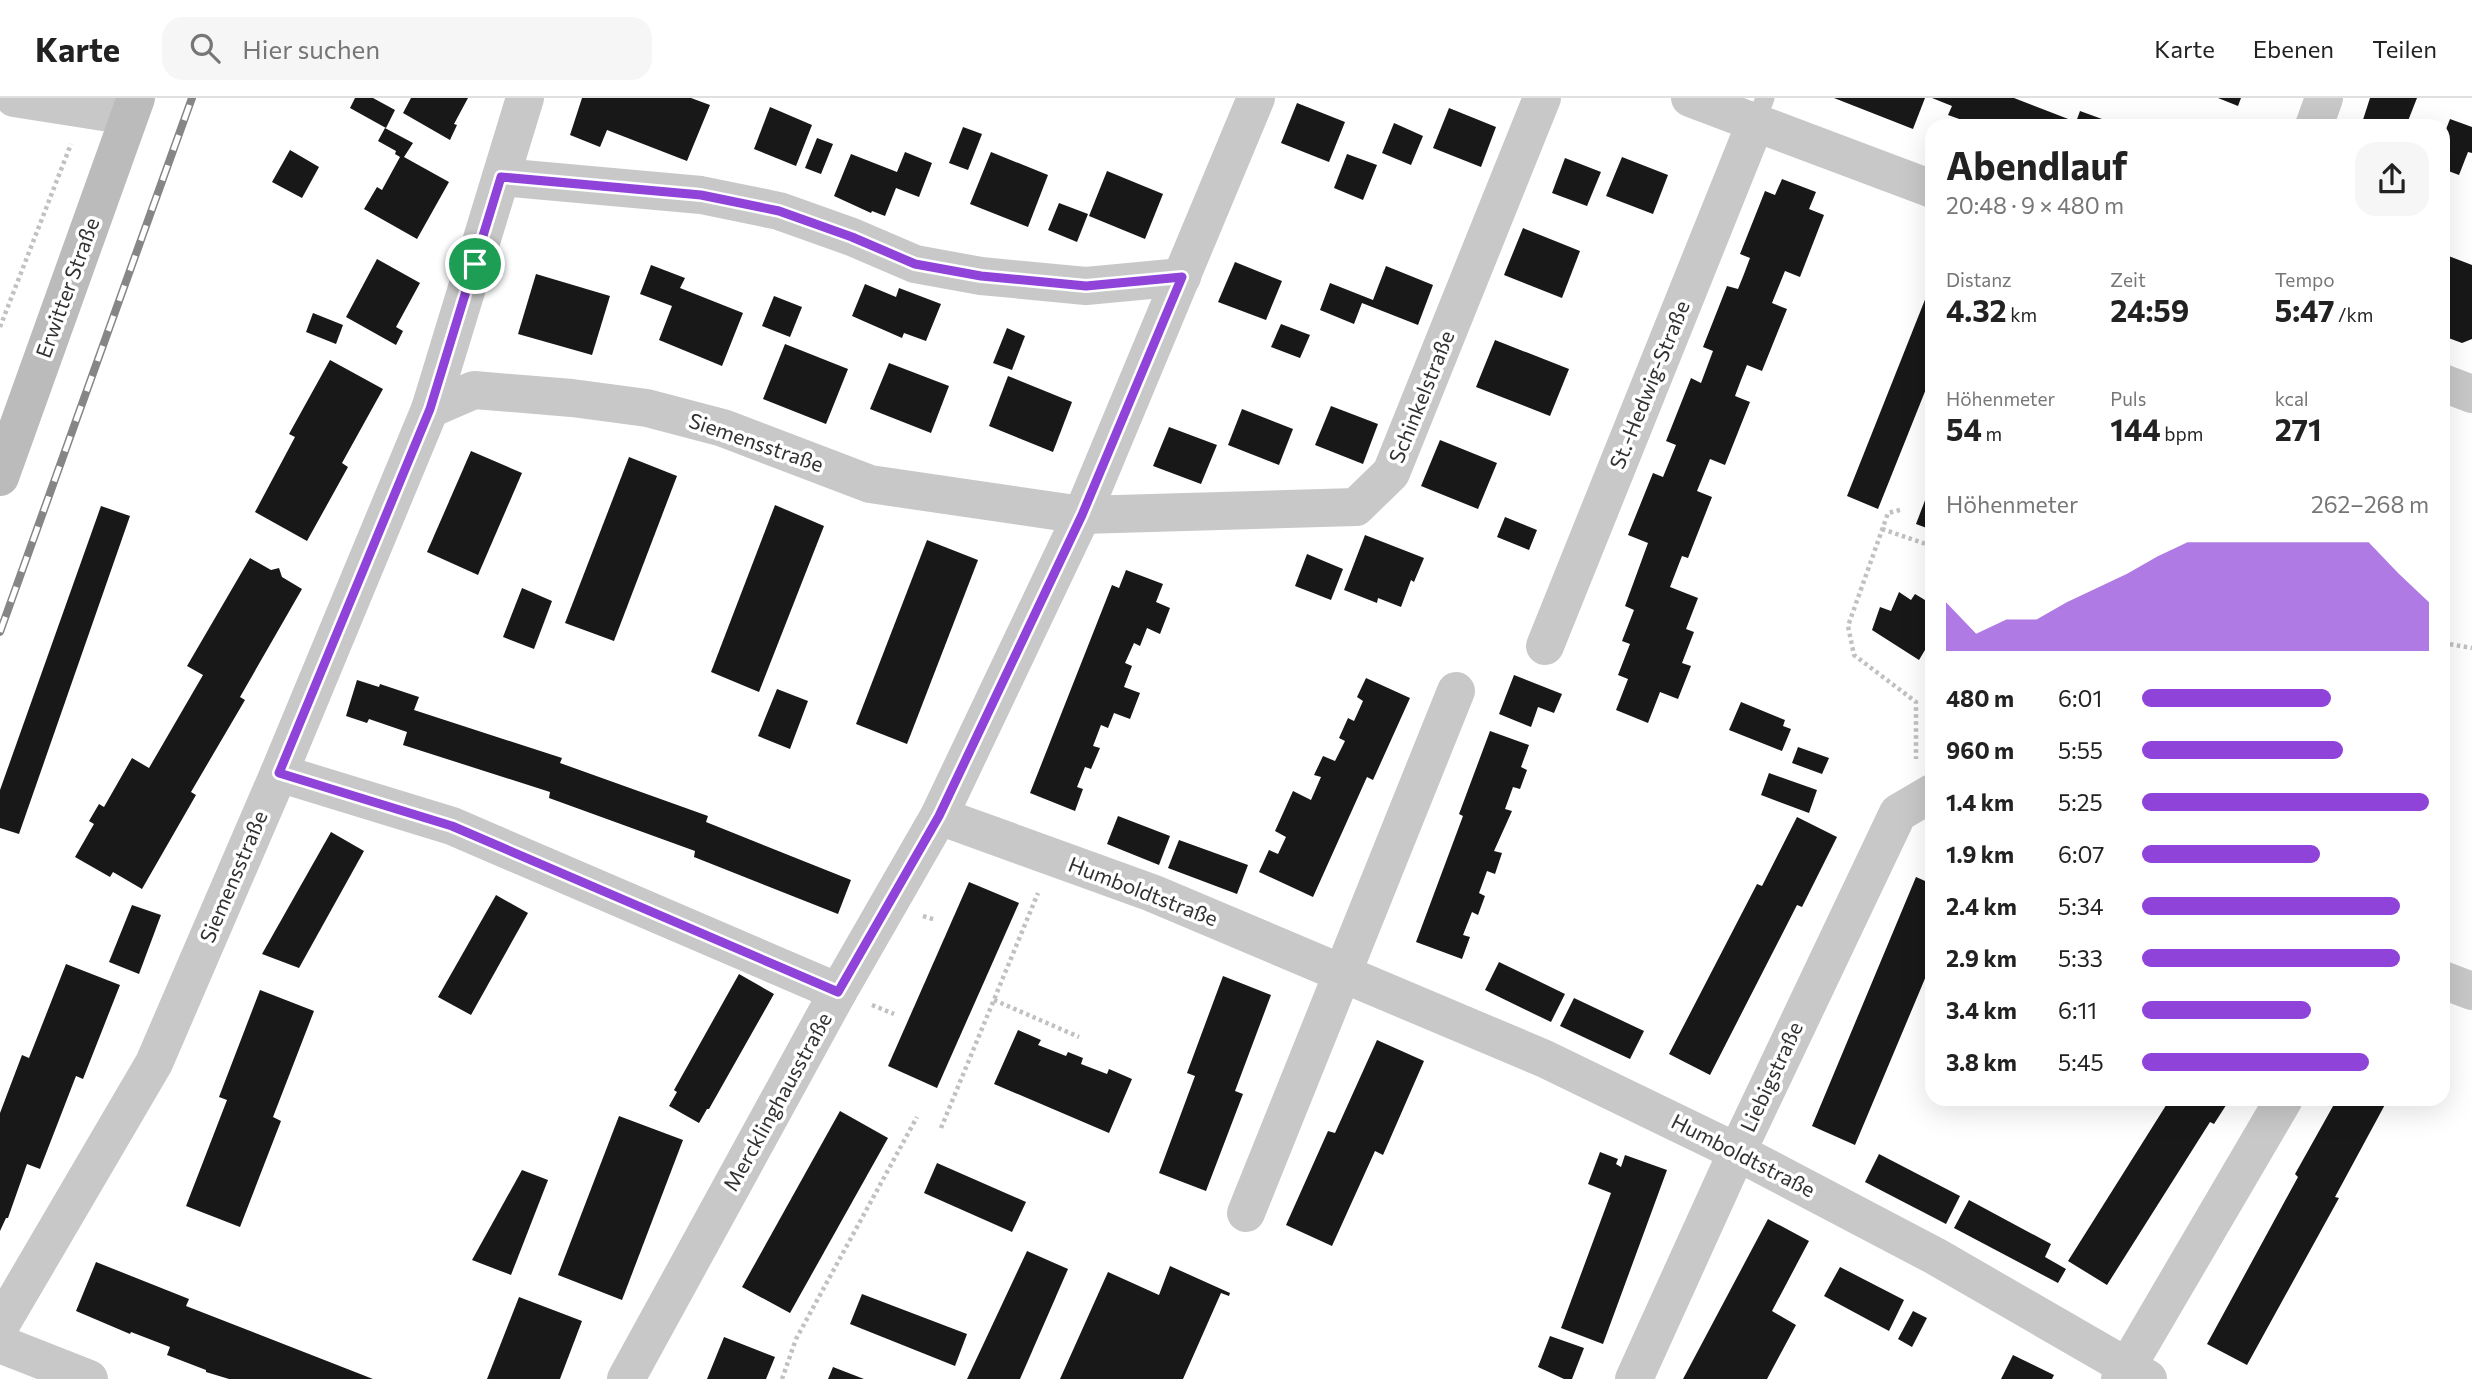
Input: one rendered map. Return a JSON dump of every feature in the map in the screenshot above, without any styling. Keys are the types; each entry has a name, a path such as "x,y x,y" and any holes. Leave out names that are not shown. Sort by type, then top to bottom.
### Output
{"main road":[{"name":"Erwitter Straße","path":"0,477 133,107"}],"street":[{"path":"14,98 85,109 133,107"},
{"name":"Siemensstraße","path":"0,1326 155,1063 279,773 430,409 525,98"},
{"name":"Mercklinghausstraße","path":"626,1379 838,992 939,816 1082,515 1256,98"},
{"name":"Schinkelstraße","path":"1082,515 1356,507 1391,473 1542,98"},
{"path":"1690,98 1760,111 1925,186"},
{"path":"2316,119 2324,98"},
{"name":"St.-Hedwig-Straße","path":"1545,646 1760,111"},
{"path":"501,177 701,195 779,211 852,237 915,264 981,276 1086,286 1182,277"},
{"path":"2450,386 2472,394"},
{"name":"Siemensstraße","path":"430,409 474,390 572,398 647,408 723,428 870,484 1082,515"},
{"path":"1246,1213 1456,691"},
{"path":"279,773 452,826 838,992"},
{"name":"Liebigstraße","path":"1634,1379 1737,1152 1898,813 1924,798"},
{"name":"Humboldtstraße","path":"939,816 1152,893 1545,1059 1737,1152 1935,1256 2132,1375 2280,1106"},
{"path":"2450,983 2472,991"},
{"path":"0,1344 89,1379"}],"path":[{"path":"0,327 85,109"},
{"path":"1900,510 1888,513 1848,626 1854,655 1916,702 1924,798"},
{"path":"1882,529 1925,544"},
{"path":"2450,644 2472,648"},
{"path":"941,1128 1053,858"},
{"path":"994,1000 1079,1037"},
{"path":"782,1379 796,1339 917,1118"}],"building":[{"path":"355,98 373,98 395,110 386,128 350,108"},
{"path":"411,98 468,98 454,124 457,125 450,140 403,113"},
{"path":"582,98 691,98 710,105 687,161 607,130 600,147 570,135"},
{"path":"1834,98 1925,98 1913,129"},
{"path":"1932,98 2014,98 2068,119 1959,119 1948,115 1952,106"},
{"path":"2218,98 2241,98 2238,106"},
{"path":"2370,98 2417,98 2409,119 2363,119"},
{"path":"1297,103 1345,122 1329,162 1281,143"},
{"path":"770,107 812,125 796,166 754,149"},
{"path":"1449,108 1496,127 1481,167 1433,148"},
{"path":"2080,111 2102,119 2077,119"},
{"path":"2450,119 2472,127 2472,153 2468,152 2459,175 2450,172"},
{"path":"1394,123 1423,136 1411,165 1382,153"},
{"path":"963,127 982,134 968,170 949,163"},
{"path":"385,128 413,143 404,157 449,182 417,239 364,209 377,187 382,190 400,157 395,154 396,151 378,141"},
{"path":"817,138 833,144 821,174 805,168"},
{"path":"290,150 319,167 302,198 272,182"},
{"path":"905,152 932,163 919,197 896,188 885,216 872,211 871,213 834,196 851,154 897,172"},
{"path":"991,152 1048,175 1028,227 970,204"},
{"path":"1347,154 1377,165 1363,200 1334,188"},
{"path":"1622,157 1668,175 1653,214 1606,196"},
{"path":"1565,158 1601,172 1587,206 1552,193"},
{"path":"1107,171 1163,194 1145,239 1089,216"},
{"path":"1782,179 1816,192 1809,209 1824,215 1800,277 1785,271 1772,303 1787,309 1762,371 1747,365 1741,380 1735,396 1750,402 1725,465 1710,459 1697,491 1712,497 1688,558 1682,556 1670,587 1698,598 1686,629 1694,632 1682,663 1691,666 1678,699 1660,692 1648,723 1616,710 1628,679 1618,675 1630,644 1622,641 1634,610 1625,606 1648,543 1628,535 1653,473 1663,477 1676,445 1666,441 1691,378 1701,383 1713,351 1703,347 1727,286 1738,289 1744,274 1750,258 1740,254 1765,191 1775,195"},
{"path":"1059,203 1088,214 1077,242 1048,230"},
{"path":"1523,228 1580,251 1562,298 1504,275"},
{"path":"2450,257 2472,265 2472,339 2462,343 2450,339"},
{"path":"377,259 420,283 396,327 403,331 396,345 346,317"},
{"path":"1235,262 1282,281 1266,320 1218,302"},
{"path":"651,265 685,278 680,288 743,313 722,366 659,340 672,306 640,294"},
{"path":"1386,266 1433,285 1418,325 1362,303 1354,324 1320,310 1330,283 1373,300"},
{"path":"536,274 610,296 592,355 518,334"},
{"path":"865,284 896,297 899,288 941,304 926,341 904,333 902,338 852,316"},
{"path":"774,296 802,307 790,337 762,326"},
{"path":"1925,300 1925,392 1878,509 1847,496"},
{"path":"313,313 343,325 336,344 306,332"},
{"path":"1281,324 1310,335 1300,358 1271,347"},
{"path":"1007,328 1025,336 1012,370 993,363"},
{"path":"1495,340 1569,369 1550,416 1476,387"},
{"path":"785,344 848,369 826,424 763,399"},
{"path":"330,360 383,389 342,463 348,467 307,541 255,512 295,437 289,434"},
{"path":"889,363 949,386 931,433 870,409"},
{"path":"1008,376 1072,402 1053,452 989,426"},
{"path":"1331,406 1378,424 1363,464 1315,445"},
{"path":"1242,409 1293,429 1279,465 1228,445"},
{"path":"1169,427 1217,445 1201,484 1153,466"},
{"path":"1440,440 1497,463 1478,509 1421,486"},
{"path":"471,451 522,473 478,575 427,552"},
{"path":"629,457 677,476 614,641 565,623"},
{"path":"1925,500 1925,527 1916,524"},
{"path":"775,505 824,526 759,692 711,672"},
{"path":"101,506 130,516 19,834 0,828 0,790"},
{"path":"1505,517 1537,530 1529,550 1497,537"},
{"path":"1365,535 1424,558 1414,582 1411,580 1401,607 1378,598 1377,603 1344,590"},
{"path":"927,540 978,560 907,744 856,724"},
{"path":"1307,554 1343,569 1331,600 1295,586"},
{"path":"250,558 271,570 279,568 282,577 302,589 240,697 245,700 191,792 196,795 142,889 113,872 110,877 75,857 94,824 89,821 99,804 104,807 132,758 149,768 203,675 187,666"},
{"path":"1126,570 1163,584 1156,602 1170,608 1160,634 1147,628 1140,646 1134,643 1125,663 1132,666 1124,687 1140,693 1130,719 1114,713 1108,728 1101,725 1093,746 1100,748 1091,769 1085,767 1077,787 1083,789 1075,811 1030,793 1112,585 1119,588"},
{"path":"522,588 552,601 534,649 503,637"},
{"path":"1899,592 1911,600 1915,594 1925,600 1925,650 1919,660 1872,630 1880,607 1891,611"},
{"path":"1514,675 1562,694 1554,713 1538,707 1531,727 1499,714"},
{"path":"1366,678 1410,698 1373,780 1367,777 1313,897 1259,872 1269,850 1278,854 1286,837 1275,831 1293,791 1311,800 1321,777 1314,775 1323,756 1335,761 1345,741 1339,738 1348,718 1354,721 1363,701 1357,697"},
{"path":"357,680 379,687 380,684 419,697 414,710 562,758 560,763 708,816 706,822 851,880 838,914 694,857 695,851 549,798 550,792 403,745 407,732 369,719 367,723 346,716"},
{"path":"777,689 808,701 790,749 758,736"},
{"path":"1741,702 1785,720 1783,726 1791,729 1782,751 1729,730"},
{"path":"1490,731 1529,745 1521,767 1527,770 1520,789 1513,787 1505,809 1512,811 1494,851 1502,853 1495,874 1487,871 1479,893 1485,896 1478,915 1472,912 1463,935 1470,937 1462,959 1416,942 1463,816 1459,814"},
{"path":"1798,747 1829,758 1822,774 1792,763"},
{"path":"1769,773 1817,790 1809,813 1761,795"},
{"path":"1118,816 1170,836 1159,865 1107,844"},
{"path":"1797,817 1837,837 1802,907 1797,905 1710,1075 1669,1054 1757,884 1762,886"},
{"path":"331,832 364,851 299,968 262,954"},
{"path":"1179,840 1248,865 1237,894 1168,868"},
{"path":"1916,877 1925,881 1925,979 1855,1145 1812,1126"},
{"path":"969,882 1019,903 937,1088 888,1066"},
{"path":"496,895 528,913 471,1015 438,997"},
{"path":"132,905 161,915 139,974 109,962"},
{"path":"1499,962 1565,994 1551,1022 1485,990"},
{"path":"66,964 120,985 83,1079 76,1076 40,1169 27,1164 8,1218 0,1231 0,1113 22,1055 29,1058"},
{"path":"739,974 774,994 699,1123 669,1106 677,1092 674,1090"},
{"path":"1223,976 1271,995 1235,1091 1243,1094 1206,1191 1159,1173 1195,1076 1187,1073"},
{"path":"260,990 314,1011 273,1117 281,1121 240,1227 186,1206 227,1100 219,1097"},
{"path":"1574,998 1644,1031 1630,1059 1560,1026"},
{"path":"1018,1030 1041,1040 1038,1045 1066,1056 1068,1052 1083,1058 1081,1064 1107,1074 1109,1069 1132,1079 1109,1133 994,1084"},
{"path":"1377,1040 1424,1061 1383,1155 1375,1151 1332,1246 1286,1225 1328,1131 1335,1133"},
{"path":"2166,1106 2226,1106 2214,1124 2210,1122 2107,1285 2068,1261"},
{"path":"2333,1106 2384,1106 2335,1197 2339,1198 2247,1365 2207,1344 2298,1177 2295,1174"},
{"path":"840,1111 888,1138 790,1313 742,1287"},
{"path":"619,1116 683,1140 622,1300 558,1275"},
{"path":"1600,1152 1618,1159 1616,1164 1621,1167 1625,1155 1667,1170 1603,1344 1561,1328 1611,1193 1588,1184"},
{"path":"1879,1154 1960,1196 1946,1224 1865,1182"},
{"path":"937,1163 1026,1202 1012,1232 924,1193"},
{"path":"522,1170 548,1180 511,1275 472,1260"},
{"path":"1969,1200 2051,1244 2045,1257 2066,1269 2058,1283 1954,1228"},
{"path":"1768,1219 1809,1241 1772,1311 1796,1325 1767,1379 1683,1379"},
{"path":"1027,1251 1068,1269 1020,1379 967,1379"},
{"path":"96,1262 189,1299 186,1306 373,1379 229,1379 206,1372 167,1355 170,1347 131,1332 130,1334 76,1311"},
{"path":"1170,1266 1230,1293 1229,1296 1221,1293 1183,1379 1060,1379 1108,1272 1159,1295"},
{"path":"1840,1267 1904,1300 1889,1331 1824,1296"},
{"path":"862,1294 967,1334 955,1366 850,1324"},
{"path":"519,1297 582,1321 560,1379 487,1379"},
{"path":"1913,1311 1927,1318 1912,1347 1898,1339"},
{"path":"1550,1336 1584,1348 1572,1379 1564,1379 1538,1367"},
{"path":"724,1337 775,1357 766,1379 707,1379"},
{"path":"2013,1355 2054,1375 2052,1379 2001,1379"},
{"path":"833,1367 864,1379 828,1379"}],"railway":[{"path":"0,632 192,98"}],"route":[{"path":"501,177 701,195 779,211 852,237 915,264 981,276 1086,286 1182,277 1082,515 939,816 838,992 452,826 279,773 430,409 475,264 501,177"}]}
